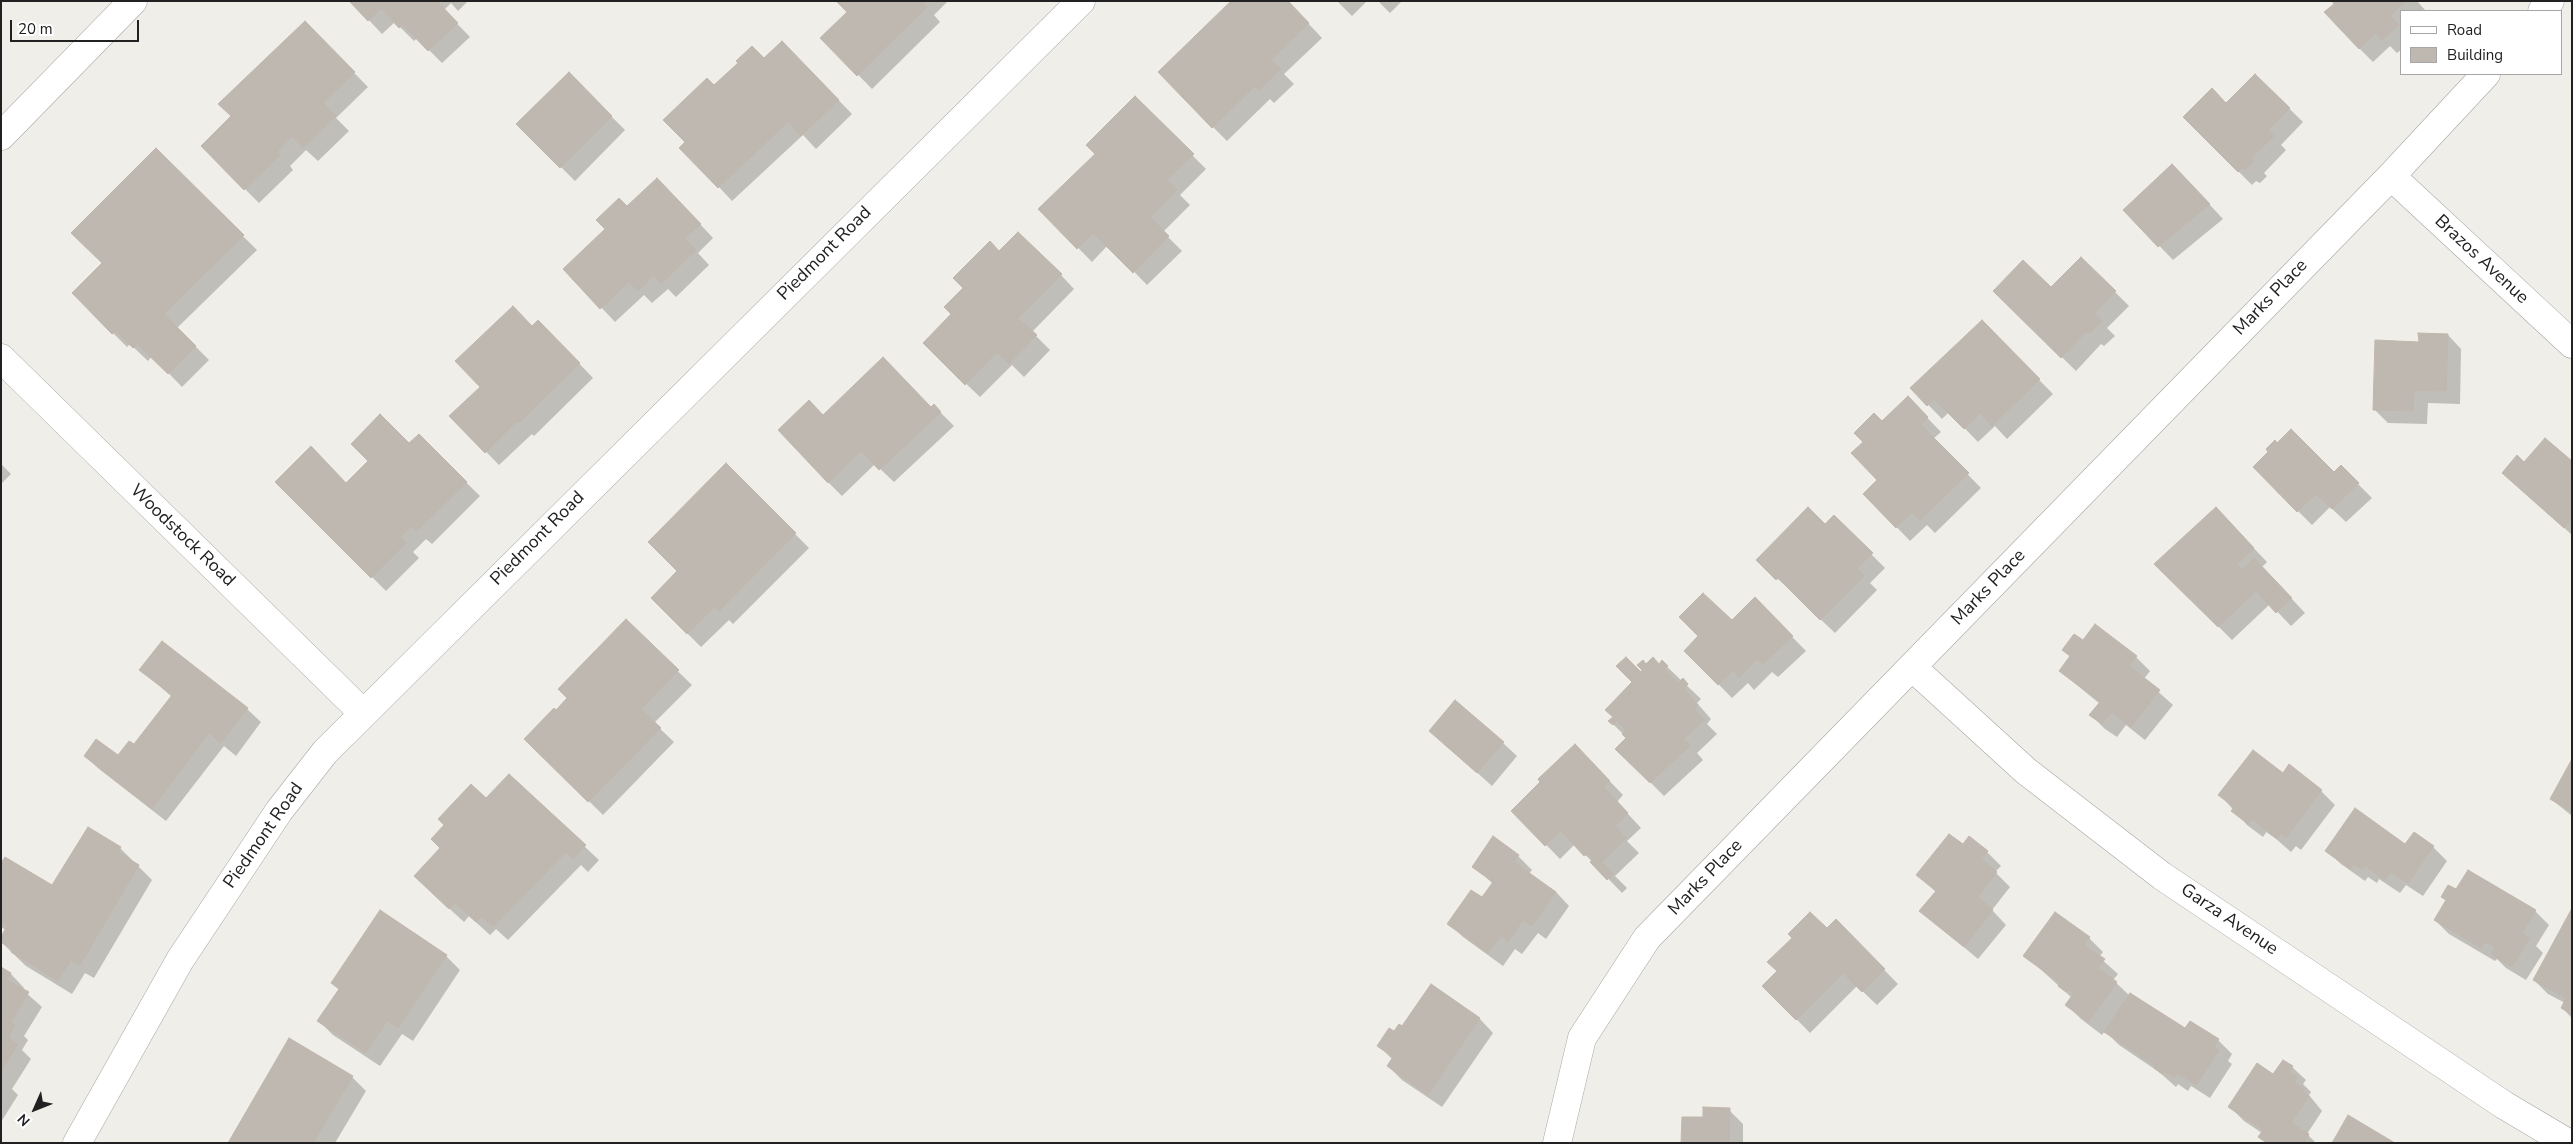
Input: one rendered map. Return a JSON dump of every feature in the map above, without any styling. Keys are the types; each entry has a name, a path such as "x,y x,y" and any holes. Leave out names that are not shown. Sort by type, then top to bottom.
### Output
{"street":[{"path":"1,136 133,1"},
{"name":"Piedmont Road","path":"78,1143 180,960 279,811 325,752 1080,1"},
{"name":"Marks Place","path":"1557,1143 1582,1038 1647,938 2391,176 2485,75"},
{"name":"Brazos Avenue","path":"2391,176 2572,344"},
{"name":"Woodstock Road","path":"1,358 363,714"},
{"name":"Garza Avenue","path":"1912,667 2026,771 2162,876 2504,1105 2568,1143"}],"building":[{"path":"349,1 437,1 458,23 428,51 403,25 399,28 381,8 368,21"},
{"path":"836,1 922,1 927,7 857,76 820,38 847,12"},
{"path":"1231,1 1288,1 1309,23 1271,60 1281,69 1259,90 1255,86 1212,128 1158,72"},
{"path":"2332,1 2406,1 2390,16 2399,25 2382,40 2375,33 2359,49 2324,12 2334,4"},
{"path":"305,21 355,72 323,103 336,116 303,148 292,136 277,152 280,155 244,190 201,146 231,116 218,104"},
{"path":"782,41 839,100 801,136 788,122 718,188 679,148 685,142 663,120 707,78 714,85 738,63 736,61 752,46 764,58"},
{"path":"569,72 612,116 560,168 516,124"},
{"path":"2255,74 2290,108 2268,130 2274,136 2251,158 2254,161 2245,170 2242,168 2238,172 2183,117 2212,88 2226,103"},
{"path":"1135,96 1194,154 1167,180 1177,190 1150,217 1169,236 1133,273 1093,233 1077,249 1038,209 1095,154 1086,145"},
{"path":"156,148 244,235 164,314 196,346 168,374 137,344 133,348 116,331 112,334 72,293 102,263 71,233"},
{"path":"2172,164 2210,204 2158,247 2123,210"},
{"path":"657,178 701,224 685,238 696,250 661,284 654,275 638,291 629,282 600,309 563,269 605,229 596,220 619,198 627,206"},
{"path":"1018,232 1062,274 1018,318 1037,335 1009,364 997,352 965,385 923,343 951,314 944,307 963,288 953,278 990,241 999,251"},
{"path":"2081,257 2116,291 2094,314 2102,321 2090,333 2087,331 2061,358 1993,291 2023,260 2051,287"},
{"path":"513,306 532,326 538,320 580,363 519,423 517,421 485,453 449,416 480,387 455,361"},
{"path":"1982,320 2040,379 1992,426 1980,413 1964,429 1934,399 1927,406 1910,388"},
{"path":"2418,333 2448,334 2446,391 2414,390 2413,411 2373,410 2375,340 2419,342"},
{"path":"883,357 931,407 934,404 941,412 879,470 861,451 828,483 778,430 809,400 823,415"},
{"path":"1908,396 1928,417 1921,425 1969,473 1920,520 1912,512 1896,528 1863,494 1877,480 1851,453 1863,442 1854,433 1874,413 1882,421"},
{"path":"380,414 409,443 419,434 467,482 417,531 411,526 400,537 406,543 371,578 275,482 311,446 346,483 368,461 351,444"},
{"path":"2291,429 2334,472 2341,465 2359,483 2332,509 2316,494 2297,512 2253,467 2268,452 2266,449 2275,440 2277,443"},
{"path":"2545,438 2572,461 2572,518 2564,528 2502,473 2517,455 2524,462"},
{"path":"726,463 796,533 719,611 714,607 687,634 651,598 677,571 648,542"},
{"path":"1808,507 1825,524 1834,515 1873,553 1857,568 1864,576 1820,620 1778,578 1776,580 1756,560"},
{"path":"2216,507 2254,548 2237,564 2242,570 2254,558 2292,598 2276,613 2256,591 2218,627 2154,564"},
{"path":"1703,593 1732,620 1755,597 1793,636 1763,664 1757,659 1739,677 1733,670 1718,685 1684,651 1698,636 1679,617"},
{"path":"626,619 679,670 641,709 661,728 588,802 524,739 554,708 556,710 567,698 558,689"},
{"path":"2095,624 2137,656 2129,666 2160,690 2131,727 2112,712 2102,724 2089,715 2100,702 2059,671 2070,656 2062,650 2074,634 2083,640"},
{"path":"162,641 248,708 221,743 209,733 152,809 84,756 96,739 118,755 129,741 134,744 172,695 139,670"},
{"path":"1626,657 1641,672 1642,670 1637,665 1643,660 1646,664 1653,657 1659,664 1662,660 1668,666 1664,669 1678,683 1683,678 1688,684 1684,689 1698,705 1694,709 1704,720 1684,739 1691,745 1650,783 1615,749 1626,738 1622,734 1626,730 1617,721 1613,725 1608,721 1613,717 1605,710 1632,682 1616,666"},
{"path":"1455,700 1504,742 1477,773 1429,731"},
{"path":"1575,744 1610,781 1604,787 1628,813 1615,826 1626,838 1602,862 1614,874 1607,880 1590,862 1592,860 1587,854 1584,856 1561,831 1545,846 1511,811 1540,782 1538,779"},
{"path":"2253,750 2283,773 2289,764 2322,790 2286,838 2281,833 2277,839 2267,832 2270,826 2267,831 2252,819 2248,824 2231,811 2234,807 2218,795"},
{"path":"2572,759 2572,812 2550,799"},
{"path":"509,774 586,845 573,859 566,852 493,927 481,916 476,922 455,903 449,909 414,876 440,848 431,839 444,825 438,819 471,784 486,798"},
{"path":"2355,808 2405,844 2414,832 2434,846 2408,883 2391,872 2385,880 2365,866 2363,870 2354,864 2350,869 2325,851"},
{"path":"88,827 121,847 118,852 139,865 80,965 71,960 58,981 11,952 12,949 1,942 1,937 7,926 1,922 1,863 5,857 52,885"},
{"path":"1949,834 1963,844 1969,836 1988,851 1981,859 1997,872 1978,897 1993,910 1964,947 1919,911 1936,891 1916,875"},
{"path":"1493,836 1519,855 1514,862 1556,892 1532,926 1523,920 1508,942 1501,936 1488,953 1447,924 1471,890 1482,897 1493,882 1472,867"},
{"path":"2468,870 2536,910 2522,933 2530,938 2512,967 2491,954 2495,947 2485,942 2481,948 2434,920 2446,900 2441,897 2448,885 2456,889"},
{"path":"380,910 447,955 398,1028 387,1021 366,1053 317,1021 339,989 331,983"},
{"path":"2571,910 2572,1014 2561,1008 2566,998 2533,980"},
{"path":"1810,912 1827,928 1836,919 1885,969 1862,992 1843,973 1796,1020 1762,986 1777,971 1767,962 1792,938 1788,934"},
{"path":"2055,912 2090,937 2084,945 2105,959 2098,968 2117,982 2088,1022 2065,1005 2074,993 2068,990 2066,992 2058,986 2060,983 2023,956"},
{"path":"1,967 11,973 7,980 29,992 11,1022 15,1025 8,1038 18,1044 1,1071"},
{"path":"1431,984 1480,1018 1428,1095 1387,1066 1393,1057 1377,1046 1389,1028 1394,1031 1399,1024 1402,1026"},
{"path":"2130,993 2185,1028 2190,1021 2219,1039 2214,1047 2219,1050 2196,1085 2177,1073 2174,1078 2164,1071 2162,1074 2154,1068 2156,1066 2104,1032"},
{"path":"289,1038 353,1076 313,1143 228,1143"},
{"path":"2283,1060 2293,1066 2289,1072 2298,1077 2294,1083 2305,1089 2302,1092 2309,1096 2291,1123 2309,1134 2304,1143 2267,1143 2258,1137 2263,1130 2228,1107 2257,1063 2273,1074"},
{"path":"1703,1107 1730,1108 1729,1143 1681,1143 1682,1117 1703,1117"},
{"path":"2348,1115 2395,1143 2332,1143"}]}
